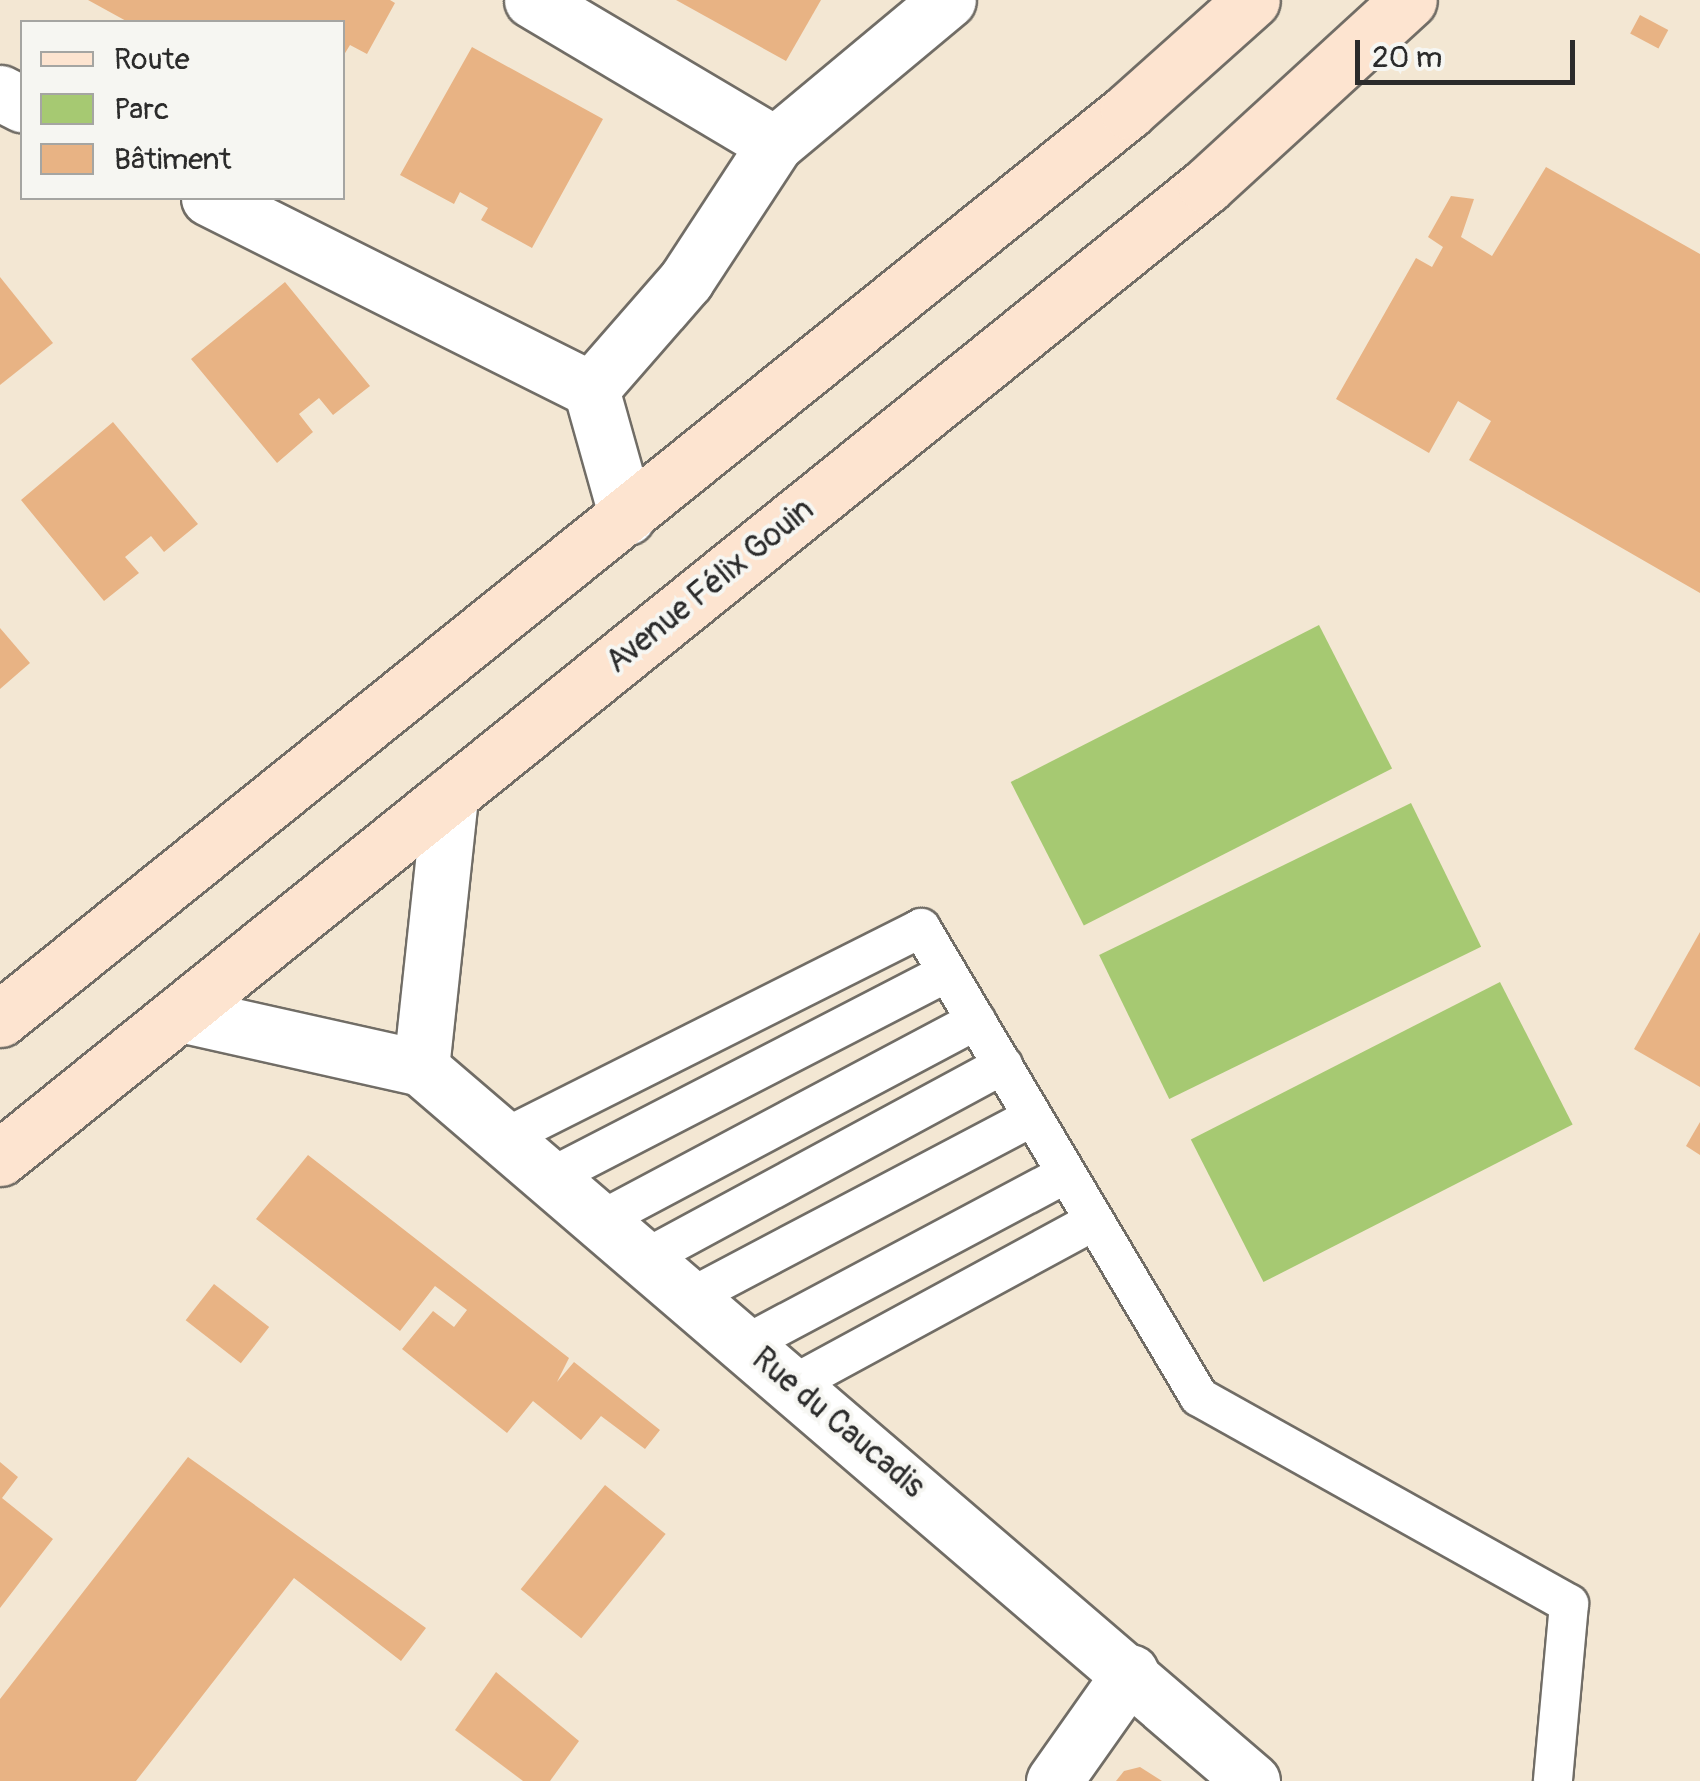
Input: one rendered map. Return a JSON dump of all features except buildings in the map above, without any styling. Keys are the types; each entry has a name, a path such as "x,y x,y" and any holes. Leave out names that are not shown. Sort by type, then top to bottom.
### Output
{"main road":[{"path":"0,1019 627,517 1252,0"},
{"name":"Avenue Félix Gouin","path":"0,1158 1206,186 1409,0"}],"street":[{"path":"532,0 775,144"},
{"path":"591,389 686,280 775,144 948,0"},
{"path":"213,200 591,389 627,517"},
{"path":"421,1068 450,796"},
{"name":"Rue du Caucadis","path":"180,1014 421,1068 1131,1672 1252,1781"},
{"path":"1054,1781 1131,1672"}],"lane":[{"path":"504,1138 921,928 1199,1397 1569,1604 1553,1781"},
{"path":"550,1178 947,974"},
{"path":"601,1220 976,1021"},
{"path":"646,1258 1003,1065"},
{"path":"691,1297 1032,1117"},
{"path":"746,1344 1066,1174"},
{"path":"794,1384 1094,1221"}],"green space":[{"path":"1319,625 1392,768 1084,926 1011,782"},
{"path":"1411,803 1481,947 1169,1099 1099,955"},
{"path":"1500,982 1573,1125 1263,1282 1191,1140"}]}
